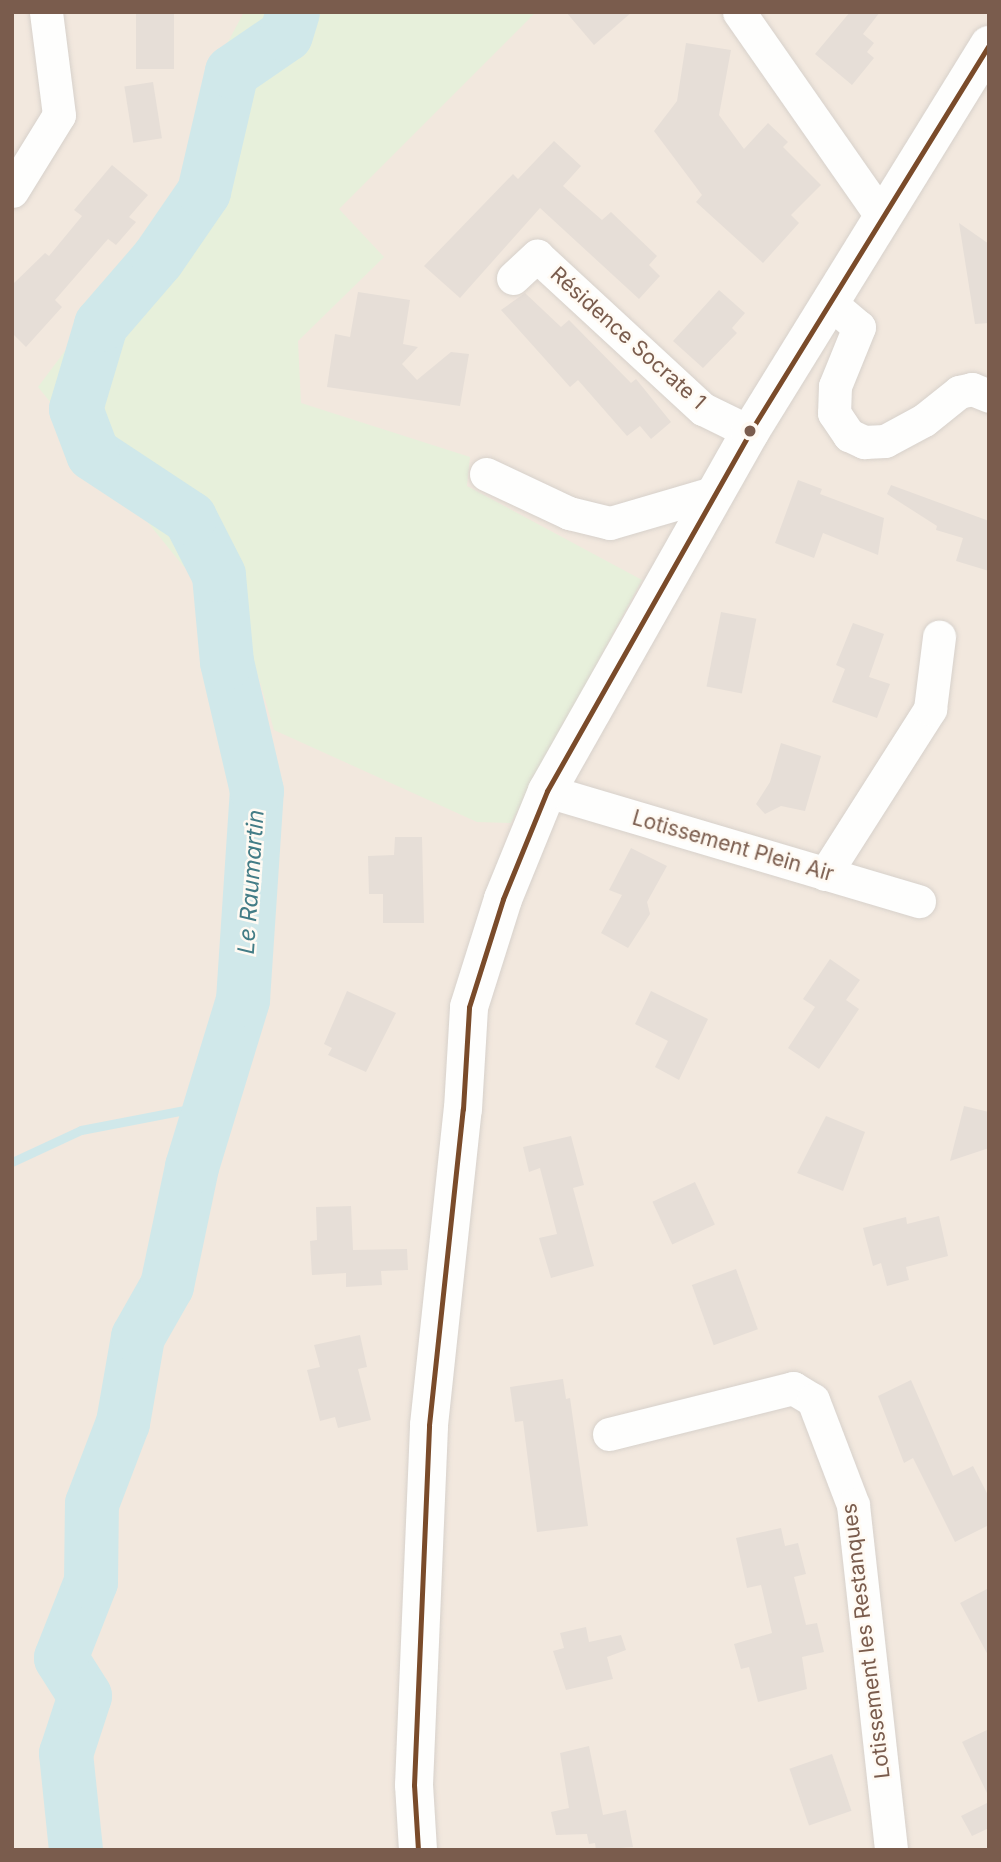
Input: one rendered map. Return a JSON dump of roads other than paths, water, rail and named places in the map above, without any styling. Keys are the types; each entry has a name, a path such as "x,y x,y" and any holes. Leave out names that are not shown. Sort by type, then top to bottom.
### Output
{"street":[{"path":"12,191 59,115 46,12"},
{"path":"739,12 883,217"},
{"path":"418,1850 414,1785 429,1425 463,1109 469,1007 503,899 547,791 750,432 989,45"},
{"name":"Résidence Socrate 1","path":"513,278 537,256 703,409 750,432"},
{"path":"829,302 859,327 835,386 834,413 849,435 864,442 885,441 924,420 960,392 972,389 989,396"},
{"path":"486,474 569,513 610,523 716,492"},
{"path":"825,874 930,709 939,637"},
{"name":"Lotissement Plein Air","path":"547,791 919,901"},
{"name":"Lotissement les Restanques","path":"609,1434 793,1388 813,1400 853,1504 891,1850"}],"waterway":[{"name":"Le Raumartin","path":"76,1850 66,1754 85,1696 61,1658 91,1582 92,1504 123,1423 138,1337 167,1286 192,1167 243,1000 257,791 227,662 219,575 190,518 93,454 76,409 101,325 158,259 204,192 232,72 286,35 293,12"},
{"path":"12,1162 81,1130 211,1105"}]}
